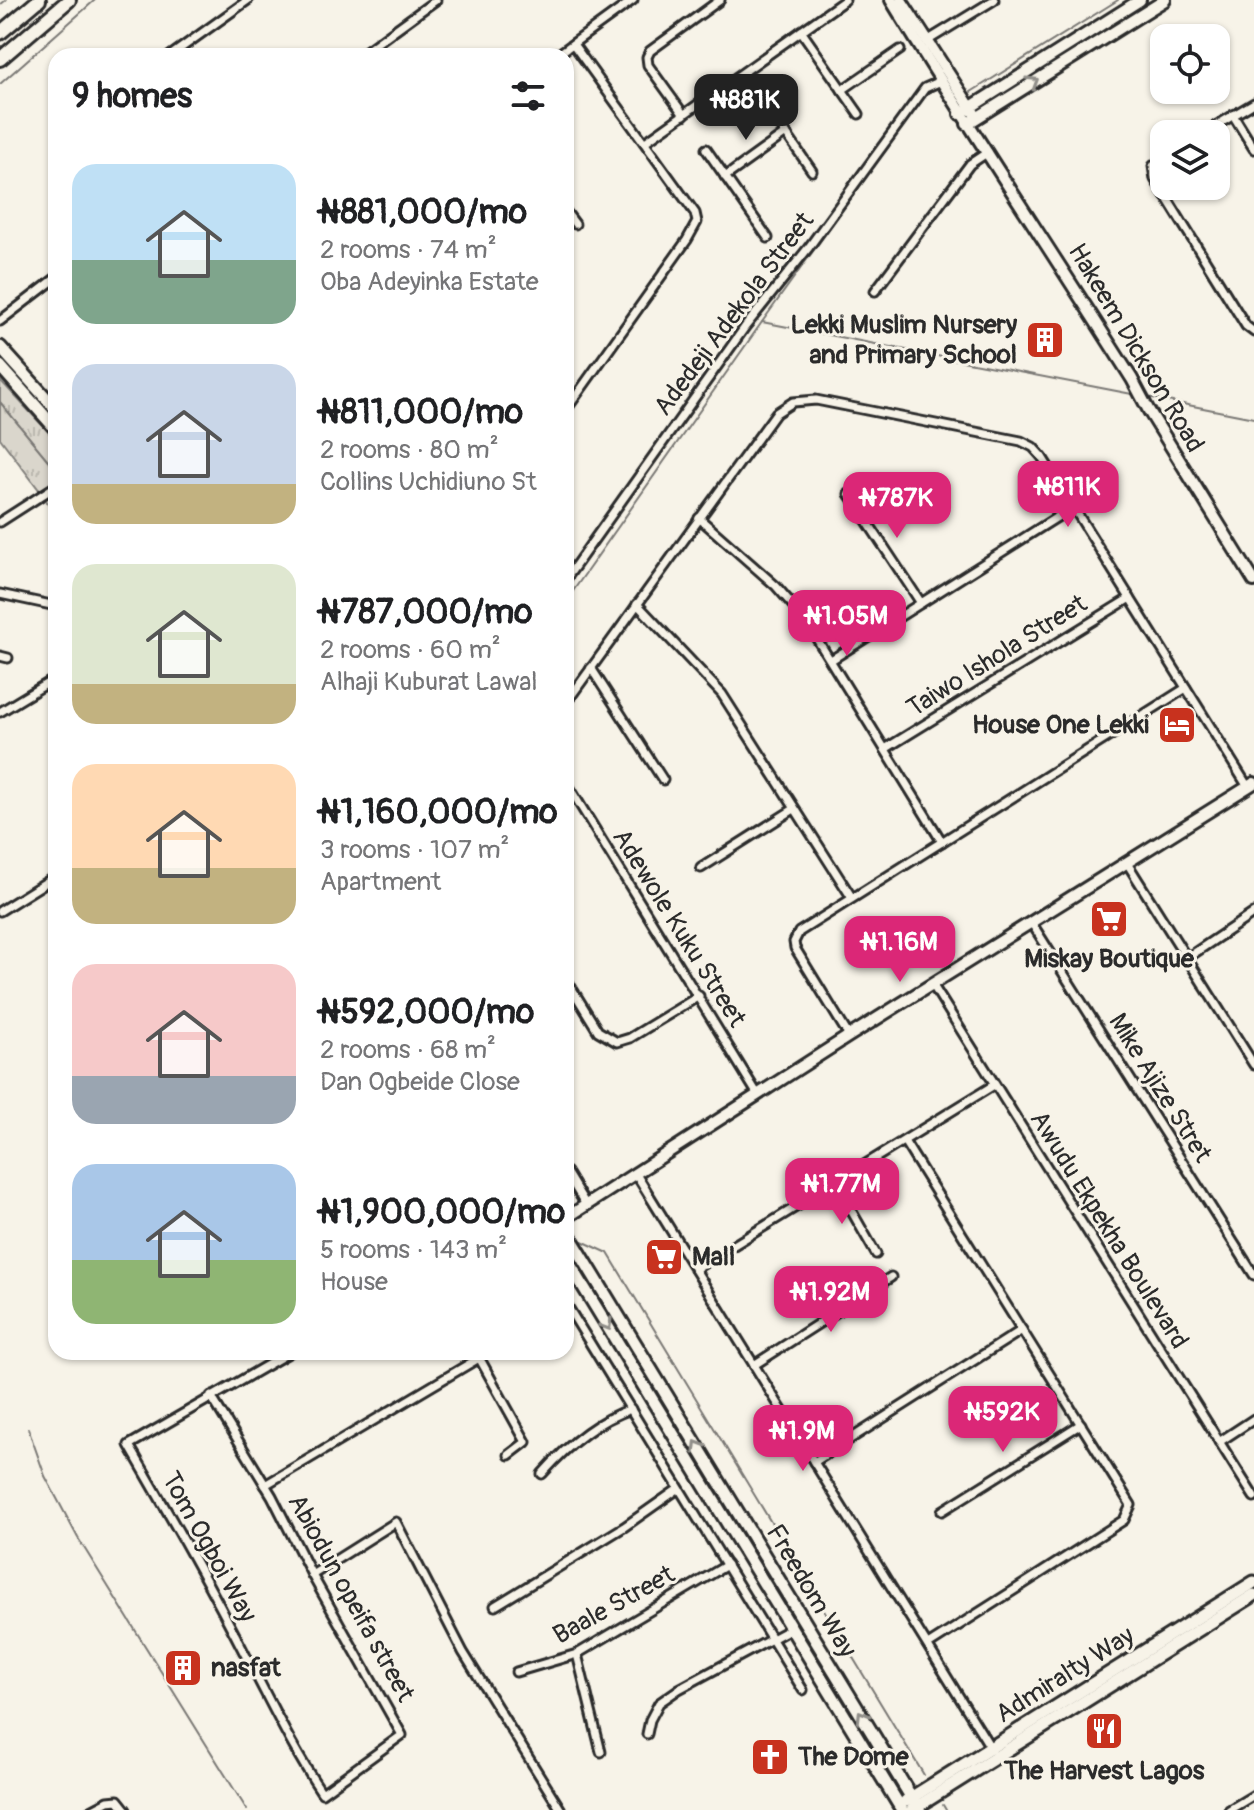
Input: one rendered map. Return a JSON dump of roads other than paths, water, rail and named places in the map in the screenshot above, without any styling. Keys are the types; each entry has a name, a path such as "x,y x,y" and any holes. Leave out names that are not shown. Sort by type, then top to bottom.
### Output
{"highway":[{"path":"0,33 39,0"},
{"path":"0,59 69,0"}],"main road":[{"path":"0,347 48,400"},
{"path":"0,366 48,417"},
{"name":"Freedom Way","path":"574,1243 915,1806"},
{"name":"Freedom Way","path":"574,1271 901,1808"},
{"name":"Admiralty Way","path":"901,1808 915,1806 1254,1582"},
{"name":"Admiralty Way","path":"994,1752 1254,1595"}],"street":[{"path":"181,48 248,0"},
{"path":"370,48 436,0"},
{"path":"567,48 633,0"},
{"path":"684,115 648,65 647,57 650,51 720,0"},
{"path":"645,142 744,73 836,3 845,0"},
{"name":"Hakeem Dickson Road","path":"891,0 941,81 972,121 979,139 1132,379 1254,581"},
{"name":"Hakeem Dickson Road","path":"901,0 965,111"},
{"path":"927,41 994,0"},
{"path":"965,111 1140,0"},
{"path":"972,121 1165,0"},
{"path":"801,31 859,114"},
{"path":"573,44 695,213 697,222 574,398"},
{"path":"842,90 900,50"},
{"path":"744,73 812,171"},
{"name":"Adedeji Adekola Street","path":"574,568 745,327 809,247 925,88 941,81"},
{"path":"1225,120 1254,103"},
{"path":"1233,115 1254,149"},
{"path":"725,177 786,133"},
{"path":"706,149 768,238"},
{"path":"875,291 970,164 988,152"},
{"path":"1168,200 1246,326 1254,332"},
{"path":"0,321 48,284"},
{"path":"574,692 776,413 793,402 816,400 1021,441 1033,447 1251,785 849,1036 574,1213"},
{"path":"0,522 48,491"},
{"path":"849,494 921,603"},
{"path":"831,660 1073,507"},
{"path":"699,518 790,600 831,660 942,842"},
{"path":"0,594 48,604"},
{"name":"Taiwo Ishola Street","path":"885,749 1130,598"},
{"path":"637,604 722,694 852,898"},
{"path":"591,668 663,780"},
{"path":"0,712 48,683"},
{"path":"849,1036 794,942 799,932 1186,688"},
{"name":"Adewole Kuku Street","path":"574,795 758,1095"},
{"path":"701,868 794,809"},
{"path":"1127,863 1254,1065"},
{"path":"0,911 48,881"},
{"path":"1187,958 1254,913"},
{"name":"Mike Ajize Stret","path":"1031,922 1254,1275"},
{"name":"Awudu Ekpekha Boulevard","path":"932,984 1254,1497"},
{"path":"574,992 598,1031 617,1042 630,1038 699,996"},
{"path":"695,1269 994,1085"},
{"path":"904,1141 1131,1505 1128,1516 928,1645"},
{"path":"636,1174 994,1752"},
{"path":"835,1182 876,1254"},
{"path":"574,1185 586,1205"},
{"path":"754,1365 891,1277"},
{"path":"574,1317 803,1690"},
{"path":"814,1462 1022,1330"},
{"path":"211,1396 276,1360"},
{"path":"265,1485 470,1360"},
{"path":"481,1360 526,1442 509,1455"},
{"name":"Tom Ogboi Way","path":"211,1396 129,1445 193,1557 277,1720 322,1793"},
{"name":"Abiodun opeifa street","path":"211,1396 265,1485 402,1735 322,1793"},
{"path":"542,1474 586,1432 631,1409"},
{"path":"1219,1442 1254,1419"},
{"path":"942,1511 1081,1424"},
{"path":"495,1606 624,1527 678,1489"},
{"path":"312,1575 396,1522 463,1652 561,1810"},
{"name":"Baale Street","path":"516,1672 577,1654 727,1565"},
{"path":"647,1734 659,1703 792,1628"},
{"path":"577,1654 601,1752"},
{"path":"1229,1810 1254,1795"},
{"path":"91,1810 108,1801 118,1800 126,1810"}],"waterway":[{"path":"0,5 6,0"},
{"path":"0,84 95,0"},
{"path":"971,92 1118,0"},
{"path":"762,322 929,90"},
{"path":"574,590 762,322 1137,395"},
{"path":"1147,397 1254,418"},
{"path":"0,402 48,460"},
{"path":"582,1241 608,1253 924,1775"},
{"path":"28,1428 45,1476 78,1538 247,1810"},
{"path":"943,1805 946,1810"}],"place":[{"name":"Lekki Muslim Nursery and Primary School","path":"1045,340"},
{"name":"House One Lekki","path":"1177,725"},
{"name":"Miskay Boutique","path":"1109,919"},
{"name":"Mall","path":"664,1257"},
{"name":"nasfat","path":"183,1668"},
{"name":"The Harvest Lagos","path":"1104,1731"},
{"name":"The Dome","path":"770,1757"}]}
